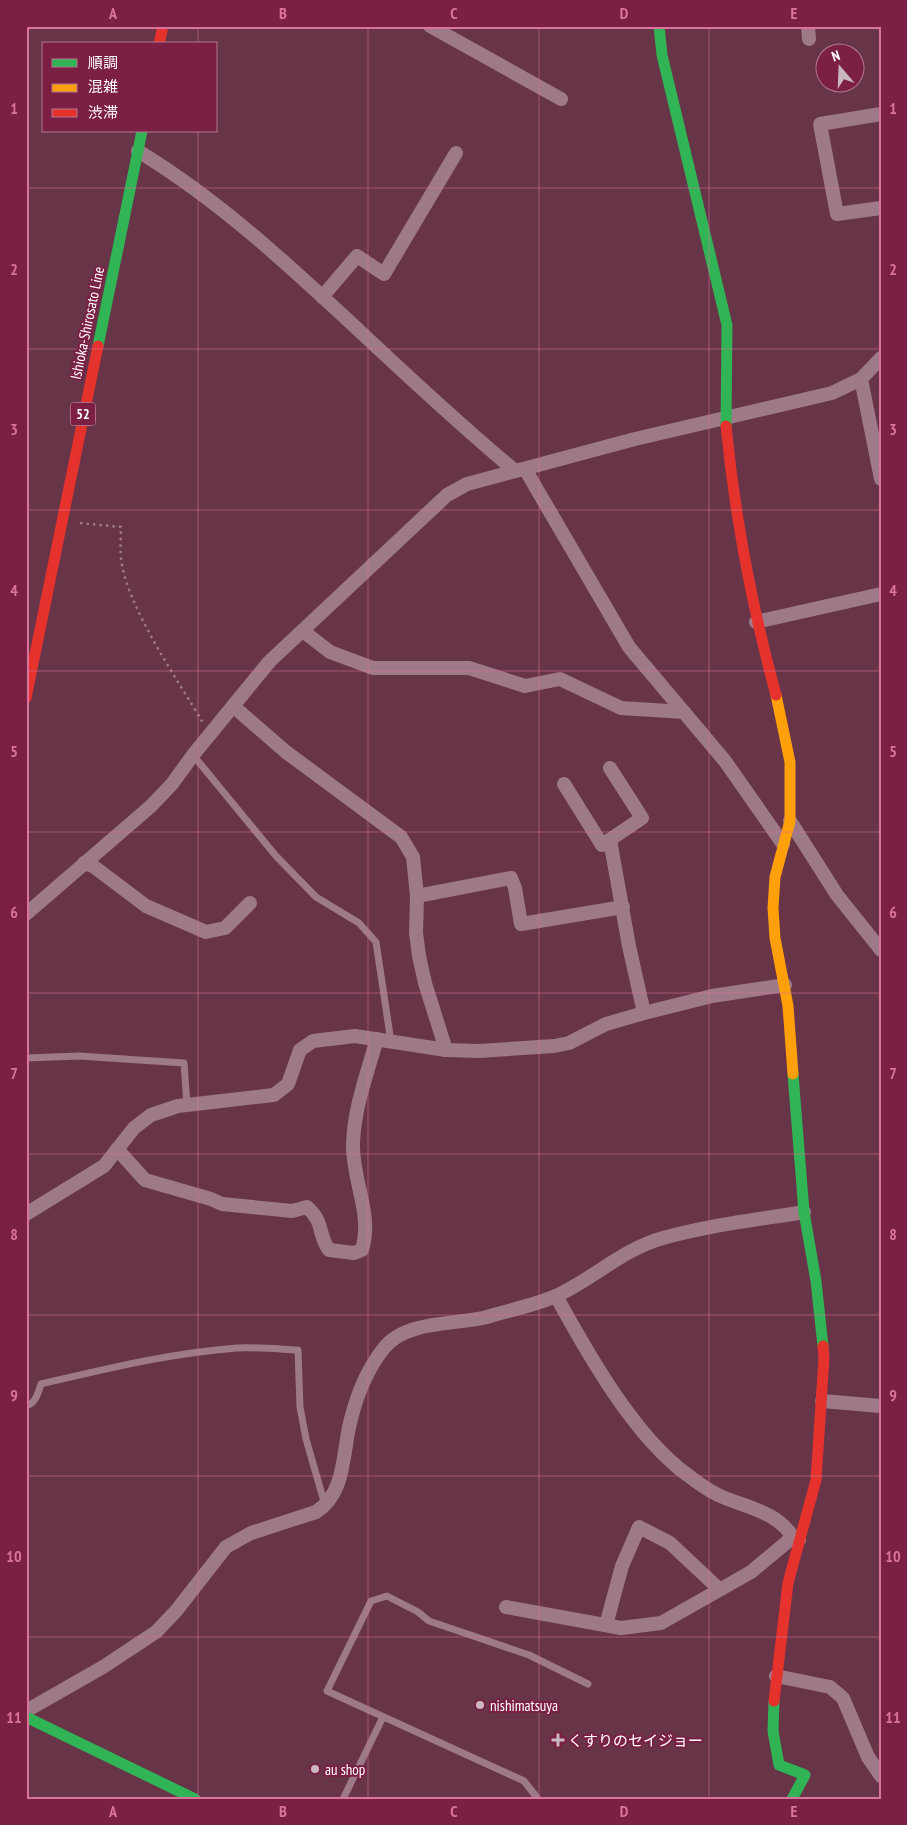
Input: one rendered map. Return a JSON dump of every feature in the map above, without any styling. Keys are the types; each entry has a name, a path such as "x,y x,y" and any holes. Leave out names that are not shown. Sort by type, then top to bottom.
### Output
{"street":[{"path":"159,42 162,26"},
{"path":"430,26 561,99"},
{"path":"506,1607 621,1628 661,1623 751,1572 803,1534 816,1480 822,1401 822,1334 804,1212 786,985 775,938 773,908 775,877 790,821 790,762 779,706 756,622 739,532 725,419 727,325 662,55 659,26"},
{"path":"881,114 820,124 837,214 881,208"},
{"name":"Ishioka-Shirosato Line","path":"26,698 142,132"},
{"path":"138,151 178,175 225,212 322,297 441,408 520,470 629,647 725,761 783,844"},
{"path":"322,297 357,256 384,274 456,153"},
{"path":"26,914 151,806 172,784 193,755 269,662 447,495 467,484 635,439 832,393 861,379 881,358"},
{"path":"861,379 881,479"},
{"path":"756,622 881,594"},
{"path":"303,631 330,652 373,668 469,668 525,686 560,679 621,708 684,712"},
{"path":"233,706 286,752 401,837 413,857 417,896 416,933 419,956 425,983 446,1050"},
{"path":"564,784 602,845 642,818 610,768"},
{"path":"790,821 837,895 881,950"},
{"path":"610,840 629,946 644,1013"},
{"path":"84,862 93,866 146,906 206,932 226,928 250,903"},
{"path":"417,896 511,878 516,888 521,924 623,907"},
{"path":"26,1214 104,1166 134,1128 151,1115 187,1106 274,1095 288,1084 300,1050 313,1041 355,1036 446,1050 479,1051 554,1046 569,1043 606,1024 644,1013 712,996 786,985"},
{"path":"117,1149 145,1180 211,1199 222,1204 292,1211 307,1208 318,1217 324,1242 329,1250 354,1253 362,1250 364,1243 364,1199 353,1145 358,1100 377,1039"},
{"path":"26,1711 103,1667 156,1632 176,1611 226,1547 251,1533 316,1512 326,1506 338,1485 351,1419 365,1379 385,1346 402,1333 442,1323 485,1318 556,1296 638,1247 662,1238 804,1212"},
{"path":"556,1296 578,1335 639,1429 688,1476 717,1494 772,1516 785,1525 796,1538"},
{"path":"822,1401 881,1406"},
{"path":"606,1626 622,1566 639,1527 670,1542 719,1589"},
{"path":"792,1799 805,1775 779,1765 774,1731 776,1676 796,1538"},
{"path":"776,1676 830,1687 843,1698 868,1758 881,1776"},
{"path":"26,1718 195,1799"}],"lane":[{"path":"193,755 276,856 316,897 360,923 376,942 391,1042"},
{"path":"26,1058 79,1056 184,1064 187,1106"},
{"path":"26,1406 31,1405 36,1399 41,1384 134,1362 170,1355 238,1348 298,1350 302,1415 306,1439 326,1506"},
{"path":"538,1799 524,1781 327,1691 371,1600 387,1596 429,1620 529,1655 588,1684"},
{"path":"343,1799 383,1717"}],"path":[{"path":"61,522 121,527 121,559 130,590 142,617 210,736"}],"traffic: fast":[{"path":"659,26 662,55 727,325 726,426"},
{"path":"98,346 142,132"},
{"path":"793,1074 804,1212 816,1281 823,1346"},
{"path":"774,1701 773,1731 779,1765 805,1775 792,1799"},
{"path":"26,1717 195,1799"}],"traffic: slow":[{"path":"776,695 790,762 790,821 775,877 773,908 775,938 788,1006 793,1074"}],"traffic: jam":[{"path":"159,42 163,26"},
{"path":"26,698 98,346"},
{"path":"726,426 745,562 759,629 776,695"},
{"path":"774,1701 788,1583 816,1480 824,1358 823,1346"}],"place":[{"name":"nishimatsuya","path":"480,1705"},
{"name":"くすりのセイジョー","path":"558,1740"},
{"name":"au shop","path":"315,1769"}]}
